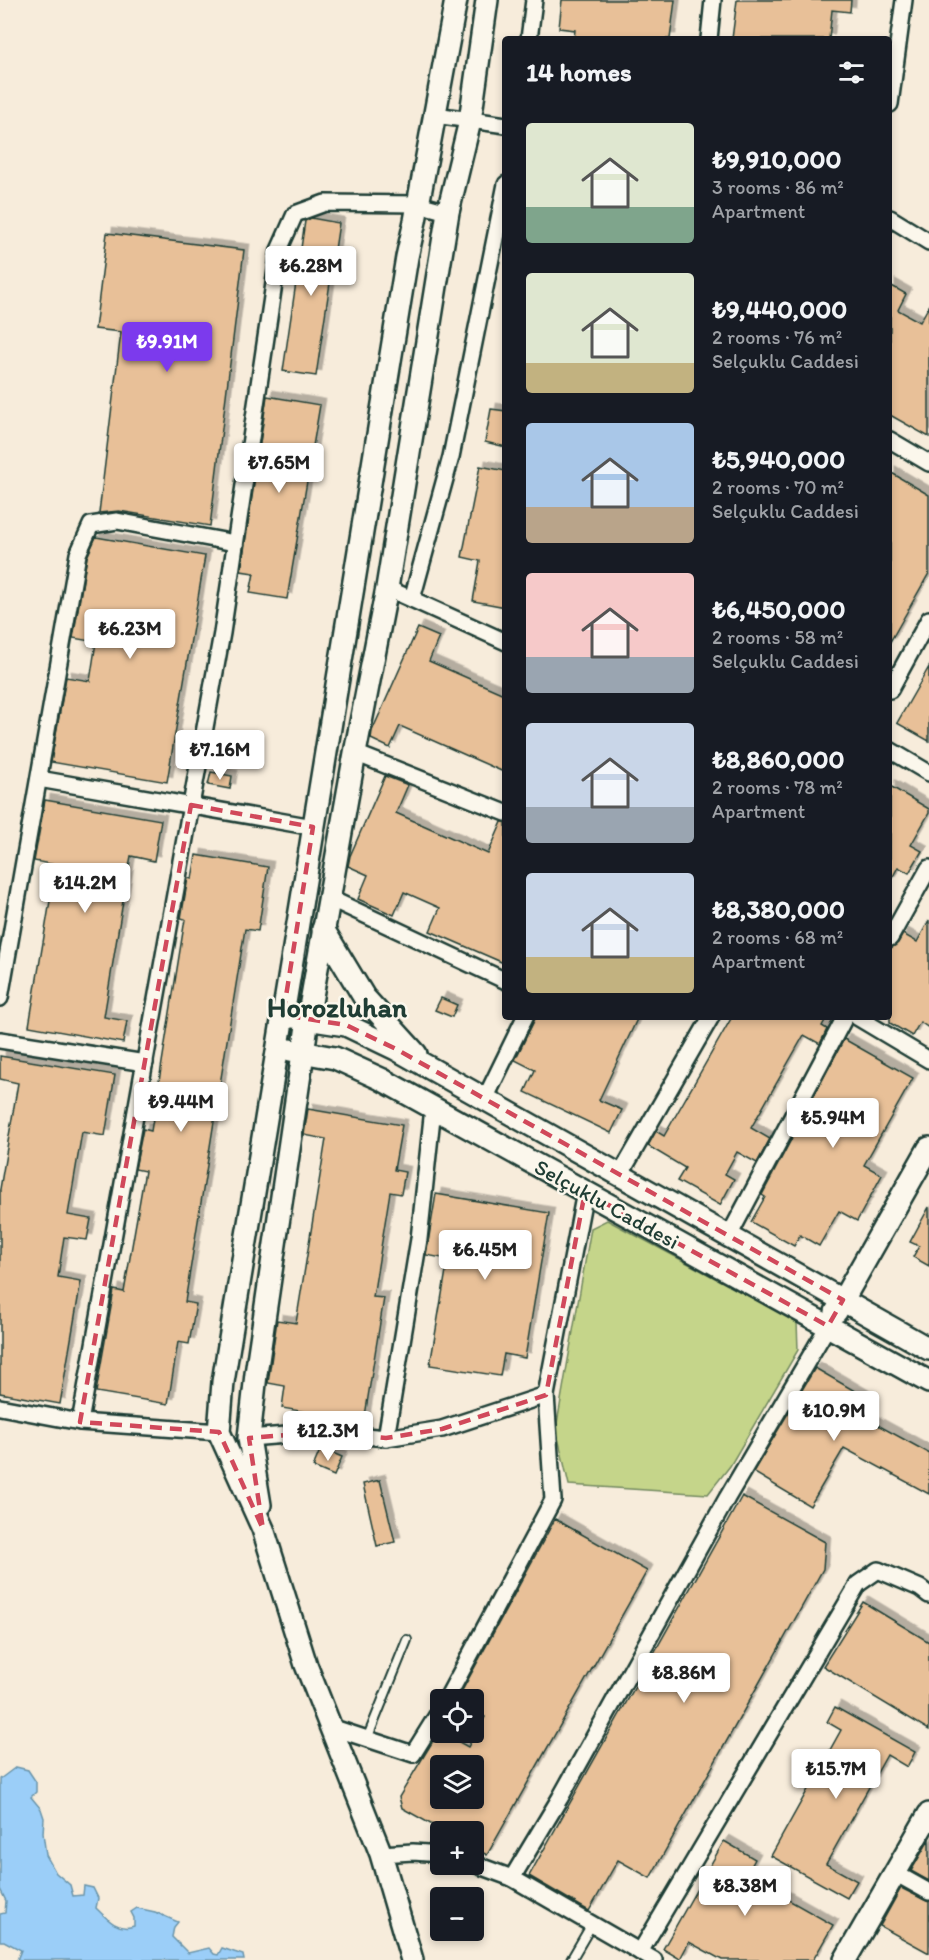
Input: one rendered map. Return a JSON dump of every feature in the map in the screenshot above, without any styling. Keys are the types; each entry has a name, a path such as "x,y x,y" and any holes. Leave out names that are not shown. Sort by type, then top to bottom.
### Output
{"street":[{"path":"412,1960 381,1854 306,1665 263,1529 219,1432 223,1382 407,257 456,0"},
{"path":"263,1529 249,1438 256,1374 303,1052 323,929 387,588 448,212 470,121 487,0"},
{"path":"529,36 534,0"},
{"path":"709,36 713,0"},
{"path":"892,89 904,0"},
{"path":"435,115 502,125"},
{"path":"80,1422 222,633 279,250 295,214 325,203 418,204 448,212"},
{"path":"412,599 451,457 502,204"},
{"path":"892,219 929,242"},
{"path":"892,441 929,463"},
{"path":"0,998 78,554 91,525 117,521 235,543"},
{"path":"387,588 502,640"},
{"path":"892,686 929,619"},
{"path":"892,751 929,773"},
{"path":"355,753 502,811"},
{"path":"39,779 313,827"},
{"path":"892,934 929,868"},
{"path":"329,898 502,979"},
{"path":"323,929 364,997 429,1068"},
{"name":"Selçuklu Caddesi","path":"283,1015 346,1025 396,1049 929,1348"},
{"path":"485,1099 524,1020"},
{"path":"620,1175 709,1020"},
{"path":"729,1236 843,1020"},
{"path":"862,1020 929,1060"},
{"path":"0,1040 145,1063"},
{"name":"Selçuklu Caddesi","path":"277,1048 335,1058 381,1079 929,1382"},
{"path":"386,1438 419,1239 434,1108"},
{"path":"512,1878 560,1798 727,1498 929,1148"},
{"path":"452,1689 554,1500 546,1395 585,1192"},
{"path":"249,1438 324,1431 386,1438 442,1430 546,1395"},
{"path":"0,1407 80,1422 219,1432"},
{"path":"640,1952 858,1584 878,1570 920,1588 929,1595"},
{"path":"331,1727 413,1754 430,1727"},
{"path":"845,1960 929,1814"},
{"path":"381,1854 430,1853"},
{"path":"484,1868 512,1878 654,1960"},
{"path":"895,1873 929,1892"}],"lane":[{"path":"367,1739 407,1640"},
{"path":"571,1960 592,1924"}],"highlighted area":[{"path":"191,805 313,827 283,1015 346,1025 396,1049 843,1300 828,1326 585,1192 546,1395 442,1429 386,1438 324,1432 249,1438 263,1529 219,1432 80,1422"}],"green space":[{"path":"607,1220 797,1322 798,1350 730,1466 708,1494 569,1485 556,1429 591,1228"}],"water":[{"path":"16,1767 28,1770 36,1782 36,1792 31,1797 41,1809 44,1818 43,1833 46,1855 56,1873 70,1885 73,1896 83,1895 84,1886 93,1888 98,1898 96,1908 118,1926 134,1926 131,1912 137,1908 155,1912 178,1922 174,1927 172,1937 188,1953 209,1948 218,1955 222,1948 243,1955 244,1960 17,1960 21,1950 0,1941 0,1914 5,1913 6,1901 0,1889 0,1779"}],"building":[{"path":"562,0 675,0 670,36 574,36 575,30 559,28"},
{"path":"737,0 851,0 850,12 832,10 829,36 732,36"},
{"path":"311,218 339,223 316,376 283,371 305,221"},
{"path":"107,233 244,250 210,526 119,511 99,513 121,332 95,329"},
{"path":"892,286 906,294 898,310 920,322 929,306 929,437 892,416"},
{"path":"267,396 320,405 287,599 250,593 254,573 241,571"},
{"path":"491,409 502,410 502,446 485,442"},
{"path":"480,466 502,470 502,606 473,601 480,561 462,557"},
{"path":"892,473 929,495 929,573 892,638"},
{"path":"96,537 205,556 167,782 51,762 66,677 90,681 96,642 73,638 87,557"},
{"path":"418,628 439,637 429,661 502,693 502,771 400,726 390,748 371,739 372,731"},
{"path":"929,667 929,741 897,723"},
{"path":"211,772 232,776 230,789 208,785"},
{"path":"385,776 408,785 396,813 488,854 502,822 502,962 430,931 440,908 404,892 394,915 358,899 368,875 348,866 350,856"},
{"path":"892,787 929,809 911,845 922,851 909,873 898,867 892,878"},
{"path":"45,800 161,820 154,861 131,856 127,877 104,1017 127,1021 123,1043 29,1026 56,865 34,861"},
{"path":"196,855 268,867 258,931 245,929 185,1302 196,1304 189,1344 178,1342 168,1404 96,1392 114,1290 124,1292 145,1171 135,1169 143,1129 151,1131 185,919 181,918 188,878 192,879"},
{"path":"929,920 929,1028 920,1022 912,1036 890,1023 892,1020 892,948 898,943 903,934 917,942"},
{"path":"441,998 457,1005 452,1017 435,1010"},
{"path":"535,1020 637,1020 599,1100 622,1110 611,1133 525,1092 535,1070 515,1060"},
{"path":"730,1020 825,1020 822,1026 827,1029 820,1044 804,1035 751,1128 770,1139 757,1163 737,1152 725,1174 734,1179 720,1205 677,1181 685,1168 648,1146 656,1131 664,1136"},
{"path":"844,1039 913,1078 864,1165 882,1175 857,1221 839,1211 819,1246 800,1235 794,1246 751,1222 765,1197 762,1195"},
{"path":"0,1056 115,1075 105,1136 82,1132 68,1215 91,1219 87,1240 64,1237 58,1277 81,1281 60,1404 0,1393 0,1189 18,1083 0,1079"},
{"path":"308,1109 402,1125 394,1170 405,1172 401,1194 390,1192 373,1297 384,1298 364,1422 282,1408 285,1386 268,1383 277,1320 296,1323 326,1139 304,1135"},
{"path":"436,1194 549,1213 525,1358 504,1354 500,1376 430,1365 448,1259 426,1255"},
{"path":"929,1207 929,1266 913,1257 919,1246 910,1242"},
{"path":"815,1368 872,1401 863,1417 929,1453 929,1494 844,1448 810,1506 753,1472"},
{"path":"321,1448 342,1457 334,1476 313,1467"},
{"path":"380,1480 395,1542 377,1546 363,1484"},
{"path":"742,1496 825,1542 823,1569 650,1878 618,1860 589,1911 529,1876"},
{"path":"555,1519 647,1571 487,1855 484,1853 484,1821 430,1821 430,1824 402,1808 399,1797 432,1743 461,1743 468,1747 470,1743 484,1743 484,1689 463,1689"},
{"path":"863,1602 929,1642 929,1730 823,1666"},
{"path":"835,1707 915,1752 907,1767 887,1755 826,1864 857,1881 847,1898 771,1856 841,1730 827,1722"},
{"path":"929,1840 929,1881 911,1871"},
{"path":"724,1841 755,1859 746,1876 833,1925 813,1960 722,1960 689,1942 680,1959 663,1949"},
{"path":"901,1888 929,1902 929,1953 880,1926"}],"district":[{"name":"Horozluhan","path":"337,1007"}]}
